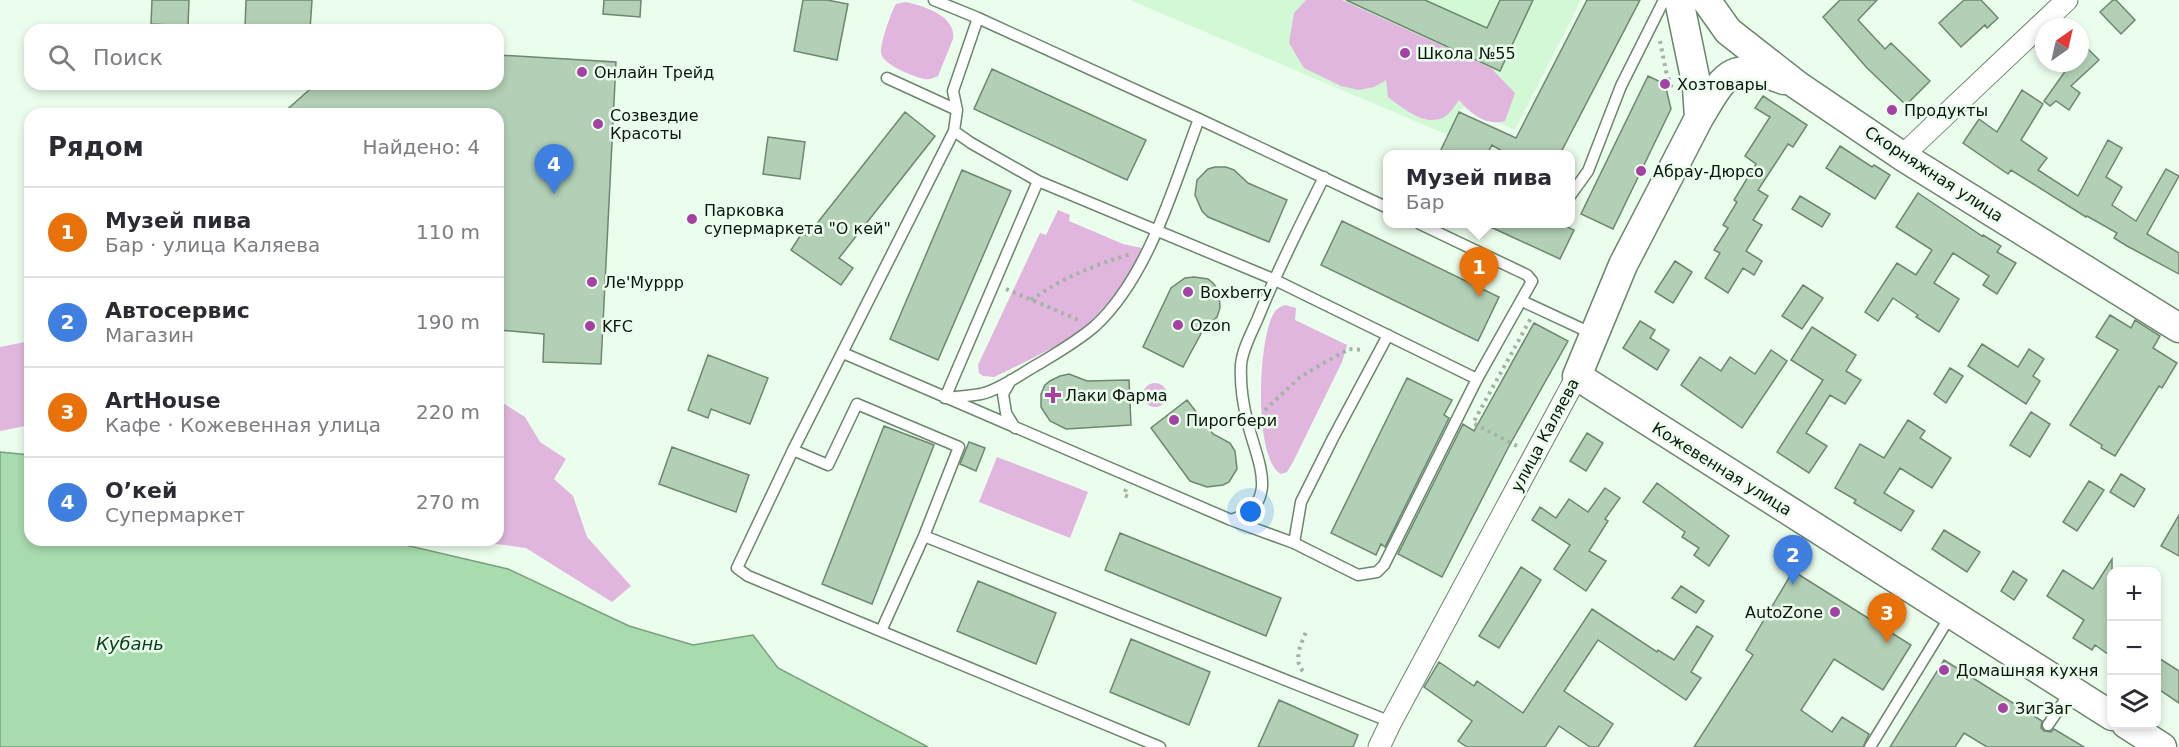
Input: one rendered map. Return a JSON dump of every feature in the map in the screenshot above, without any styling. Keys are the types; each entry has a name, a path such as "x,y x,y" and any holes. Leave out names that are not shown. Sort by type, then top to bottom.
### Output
{"main road":[{"path":"1679,0 1697,87 1699,118"},
{"name":"Скорняжная улица","path":"1706,0 1728,31 1797,85 1902,156 2179,328"},
{"name":"улица Каляева","path":"1576,376 1623,265 1719,84 1733,72 1742,70 1760,71 1797,85"},
{"name":"Кожевенная улица","path":"1576,376 2107,713"},
{"path":"2134,729 2162,747"}],"street":[{"path":"1902,156 2067,0"},
{"name":"улица Каляева","path":"1379,747 1576,376"}],"lane":[{"path":"934,0 1199,119 1383,206"},
{"path":"1575,189 1588,171 1621,86 1664,0"},
{"path":"978,18 953,91 957,110 954,131 793,450 737,568 767,584 1160,747"},
{"path":"887,78 957,110"},
{"path":"945,398 984,394 1062,350 1094,327 1122,294 1150,247 1199,119"},
{"path":"954,131 1038,181 1274,279 1477,379"},
{"path":"1231,520 1245,516 1262,494 1263,478 1243,404 1241,363 1274,279 1324,177"},
{"path":"945,398 1038,181"},
{"path":"843,353 1231,520 1294,543 1358,575 1377,572 1384,565 1477,379 1532,281 1527,275 1428,228"},
{"path":"1522,301 1593,334"},
{"path":"1294,543 1301,502 1388,335"},
{"path":"1011,380 1003,394 1006,413 1015,428"},
{"path":"793,450 828,465 857,404 959,447 924,536 882,631"},
{"path":"924,536 1391,722"},
{"path":"1870,747 1952,614"},
{"path":"2048,725 2071,690"}],"path":[{"path":"1656,16 1666,71 1674,97"},
{"path":"1031,300 1076,273 1150,247"},
{"path":"994,284 1094,327"},
{"path":"1520,448 1473,423 1532,317"},
{"path":"1265,410 1299,378 1349,349 1378,352"},
{"path":"1306,632 1298,661 1299,668 1310,677"}],"shaded area":[{"name":"Школа №55","path":"1130,0 1581,0 1515,130 1463,107 1448,135"},
{"path":"1306,0 1342,0 1491,68 1515,93 1505,121 1486,121 1459,100 1449,113 1440,119 1424,119 1388,97 1386,80 1374,87 1359,90 1341,86 1304,68 1289,43 1294,13"},
{"path":"905,2 929,9 950,24 953,39 938,76 927,79 907,73 887,62 881,53 884,36 894,8 896,4"},
{"path":"1058,210 1070,215 1069,221 1123,244 1142,248 1138,258 1113,296 1092,320 1073,336 994,377 983,376 979,373 978,365 1040,233 1046,235"},
{"path":"1285,305 1296,308 1295,320 1347,345 1342,362 1293,462 1287,472 1281,474 1272,464 1266,446 1261,397 1264,347 1269,326 1278,308"},
{"path":"24,342 24,426 0,431 0,347"},
{"path":"1155,383 1164,386 1167,395 1164,404 1155,407 1146,404 1143,395 1146,386"},
{"path":"504,404 525,417 540,442 566,459 554,479 573,496 587,537 631,586 612,602 526,548 504,545"},
{"path":"997,457 1088,492 1070,538 979,502"}],"water":[{"name":"Кубань","path":"0,452 24,454 24,546 410,546 508,569 629,626 693,645 753,635 778,668 928,747 0,747"}],"building":[{"path":"152,0 189,0 188,24 151,24"},
{"path":"246,0 312,0 310,24 245,24"},
{"path":"604,0 641,0 640,17 603,14"},
{"path":"803,0 827,0 848,4 837,60 794,51"},
{"path":"1346,0 1425,0 1487,28 1500,0 1533,0 1500,71"},
{"path":"1587,0 1640,0 1562,150 1500,150 1492,145 1489,150 1441,150 1459,112 1516,138"},
{"path":"1840,0 1877,0 1858,20 1885,49 1891,43 1930,81 1906,105 1867,68 1823,17"},
{"path":"1964,0 1981,0 1998,18 1987,28 1985,25 1961,47 1939,23"},
{"path":"2116,0 2135,20 2121,34 2100,12"},
{"path":"2089,50 2099,60 2089,69"},
{"path":"504,55 616,62 601,364 543,362 544,334 504,331 504,108 289,108 309,90 504,90"},
{"path":"992,69 1146,140 1127,180 974,109"},
{"path":"2065,72 2086,72 2071,86 2080,93 2069,110 2056,101 2050,106 2044,101"},
{"path":"1648,76 1665,84 1671,109 1613,229 1581,214"},
{"path":"2022,90 2043,104 2021,140 2047,158 2038,170 2078,196 2108,140 2122,148 2106,177 2122,187 2112,205 2136,221 2166,169 2179,176 2147,234 2179,253 2179,274 2114,238 2117,233 2086,217 2011,170 2008,174 1963,143 1979,119 1997,132"},
{"path":"1763,96 1807,125 1793,147 1788,144 1758,190 1768,196 1753,220 1762,225 1746,251 1762,261 1754,275 1743,268 1728,293 1705,278 1720,253 1714,250 1728,228 1723,225 1737,202 1734,200 1756,164 1745,156 1770,117 1755,108"},
{"path":"905,112 935,136 839,258 853,268 841,285 791,250 802,233 807,236"},
{"path":"768,137 805,142 800,179 763,174"},
{"path":"1840,146 1872,167 1874,165 1890,175 1875,199 1826,168"},
{"path":"1215,167 1234,170 1248,183 1287,200 1269,242 1208,217 1202,211 1195,195 1197,180 1208,169"},
{"path":"962,170 1011,191 938,360 890,339"},
{"path":"1918,193 2001,246 1997,252 2016,263 1997,294 1983,285 1989,276 1953,253 1934,283 1959,299 1939,332 1893,298 1878,321 1865,312 1897,263 1916,275 1932,250 1896,227"},
{"path":"1800,196 1830,214 1822,227 1792,209"},
{"path":"1342,221 1499,297 1478,341 1321,265"},
{"path":"1493,228 1570,228 1574,230 1560,259"},
{"path":"1675,261 1692,272 1673,303 1655,292"},
{"path":"1185,278 1208,279 1213,283 1219,291 1220,308 1217,317 1203,330 1183,367 1143,347 1171,288"},
{"path":"1803,285 1823,298 1802,329 1782,316"},
{"path":"2110,315 2131,328 2135,320 2160,336 2153,348 2177,363 2162,388 2159,386 2115,456 2070,425 2118,350 2096,337"},
{"path":"1640,321 1655,330 1650,338 1669,350 1657,370 1623,348"},
{"path":"1534,323 1568,341 1508,448 1442,577 1398,554 1463,424 1474,431"},
{"path":"1812,327 1856,355 1846,371 1861,380 1845,404 1830,395 1806,433 1827,446 1809,473 1777,452 1823,380 1791,360"},
{"path":"1982,344 2018,367 2029,349 2044,359 2033,376 2040,381 2026,404 1968,366"},
{"path":"1771,350 1787,361 1742,428 1681,385 1700,357 1721,371 1730,357 1755,374"},
{"path":"708,355 768,378 750,424 711,409 708,418 688,410"},
{"path":"1950,368 1963,376 1946,403 1934,394"},
{"path":"1069,374 1087,381 1129,380 1131,425 1066,429 1050,421 1041,407 1041,394 1045,385 1050,381"},
{"path":"1407,378 1452,400 1444,415 1449,418 1385,547 1381,544 1376,555 1331,533"},
{"path":"1187,400 1213,434 1230,443 1235,451 1237,469 1229,482 1223,485 1207,487 1190,481 1151,428"},
{"path":"2031,412 2050,424 2030,457 2010,445"},
{"path":"1908,420 1925,431 1920,438 1951,458 1932,488 1900,468 1884,493 1914,511 1901,531 1854,503 1856,500 1835,488 1860,444 1884,458"},
{"path":"884,426 934,445 872,604 822,584"},
{"path":"1587,433 1603,443 1586,471 1570,461"},
{"path":"969,442 985,448 976,471 960,464"},
{"path":"672,447 749,475 736,512 659,484"},
{"path":"2121,474 2145,489 2134,507 2110,492"},
{"path":"2089,481 2104,490 2077,531 2063,522"},
{"path":"1657,483 1729,536 1709,566 1694,555 1699,548 1682,537 1685,532 1643,502"},
{"path":"1605,488 1620,498 1605,519 1608,521 1589,551 1606,561 1586,591 1554,569 1570,545 1532,520 1540,507 1556,518 1569,499 1588,512"},
{"path":"2179,515 2179,556 2161,546"},
{"path":"1944,530 1980,552 1967,572 1932,549"},
{"path":"1120,533 1281,598 1266,636 1105,570"},
{"path":"2112,559 2112,567 2107,567 2107,653 2095,645 2092,650 2073,638 2084,620 2047,596 2063,570 2093,589"},
{"path":"1521,567 1541,580 1499,648 1479,636"},
{"path":"1793,571 1911,645 1883,690 1834,659 1801,710 1832,732 1842,717 1869,734 1863,747 1694,747 1753,655 1746,650"},
{"path":"2013,571 2027,580 2014,600 2001,591"},
{"path":"978,581 1056,613 1036,664 957,631"},
{"path":"1681,586 1704,601 1696,613 1672,598"},
{"path":"1592,609 1657,652 1658,650 1674,660 1697,626 1713,636 1691,672 1701,678 1686,700 1598,640 1564,691 1613,724 1598,747 1590,747 1559,726 1545,747 1467,747 1458,741 1472,721 1424,687 1439,662 1474,686 1477,681 1523,713"},
{"path":"1131,639 1210,672 1189,725 1110,692"},
{"path":"1944,660 2042,721 2041,728 2044,731 2051,732 2054,729 2084,747 1987,747 1964,733 1955,747 1890,747"},
{"path":"2161,660 2179,671 2179,703 2161,691"},
{"path":"1279,700 1358,735 1353,747 1258,747"}],"place":[{"name":"Школа №55","path":"1405,53"},
{"name":"Онлайн Трейд","path":"582,72"},
{"name":"Хозтовары","path":"1665,84"},
{"name":"Продукты","path":"1892,110"},
{"name":"Созвездие Красоты","path":"598,124"},
{"name":"Абрау-Дюрсо","path":"1641,171"},
{"name":"О’кей","path":"554,194"},
{"name":"Парковка супермаркета \"О кей\"","path":"692,219"},
{"name":"Ле'Муррр","path":"592,282"},
{"name":"Boxberry","path":"1188,292"},
{"name":"Музей пива","path":"1479,297"},
{"name":"Ozon","path":"1178,325"},
{"name":"KFC","path":"590,326"},
{"name":"Лаки Фарма","path":"1053,395"},
{"name":"Пирогбери","path":"1174,420"},
{"name":"Автосервис","path":"1793,585"},
{"name":"AutoZone","path":"1835,612"},
{"name":"ArtHouse","path":"1887,643"},
{"name":"Домашняя кухня","path":"1944,670"},
{"name":"ЗигЗаг","path":"2003,708"}]}
